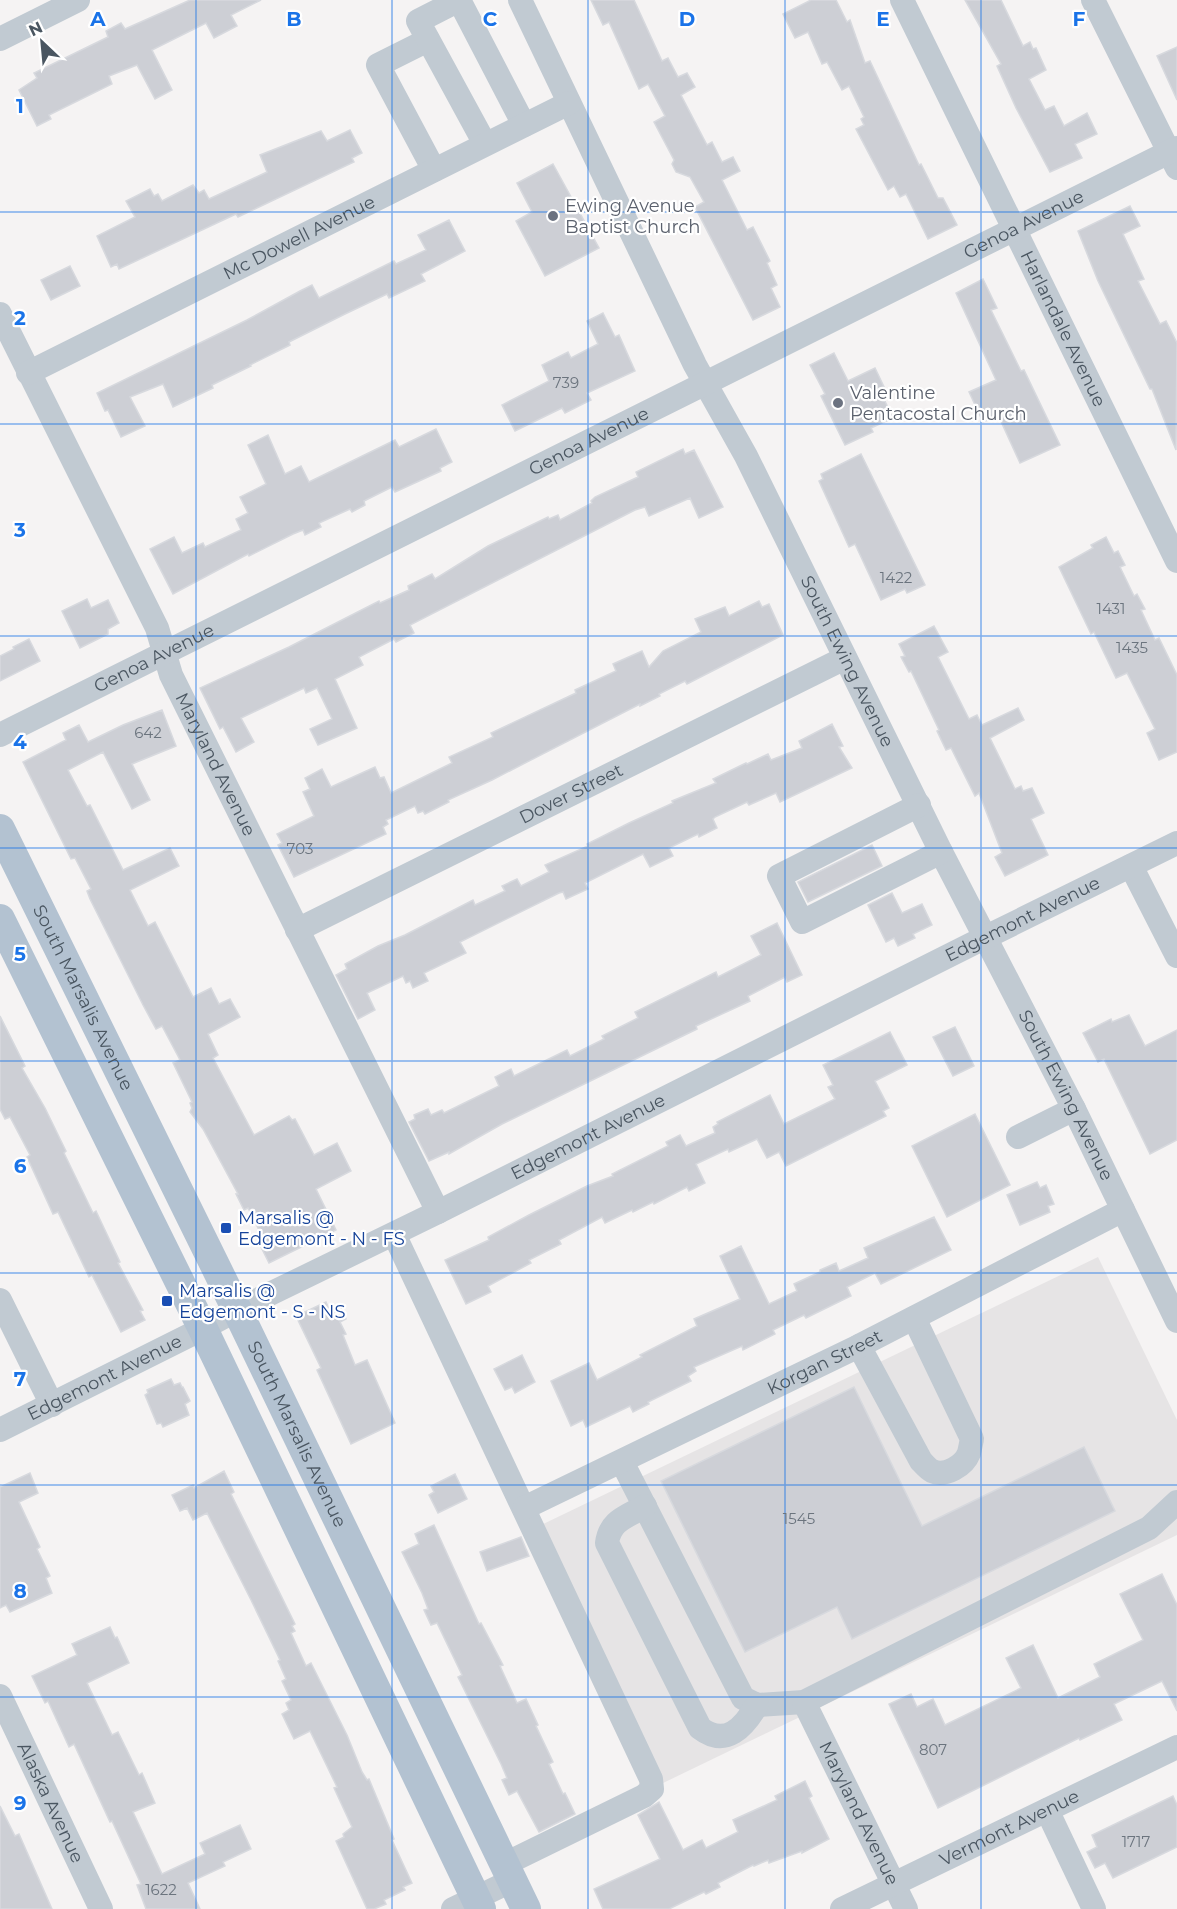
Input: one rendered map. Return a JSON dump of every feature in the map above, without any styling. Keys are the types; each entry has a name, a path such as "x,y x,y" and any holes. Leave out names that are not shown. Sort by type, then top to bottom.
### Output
{"main road":[{"name":"South Marsalis Avenue","path":"0,829 237,1310 526,1909"},
{"path":"0,920 203,1329 470,1905"}],"street":[{"path":"485,144 418,21 459,0 524,125"},
{"name":"South Ewing Avenue","path":"520,0 704,382 746,456 942,852 1074,1109 1177,1321"},
{"name":"Harlandale Avenue","path":"902,0 1177,561"},
{"path":"1093,0 1174,156"},
{"path":"0,39 64,3"},
{"path":"428,40 378,65 434,170"},
{"name":"Mc Dowell Avenue","path":"28,373 569,103"},
{"name":"Genoa Avenue","path":"0,735 1013,228 1174,156"},
{"name":"Maryland Avenue","path":"0,314 157,628 171,675 438,1212"},
{"name":"Dover Street","path":"297,930 845,658"},
{"path":"919,805 779,876 802,922 942,852"},
{"name":"Edgemont Avenue","path":"0,1430 1177,843"},
{"path":"1131,866 1177,957"},
{"path":"1018,1137 1074,1109"},
{"name":"Korgan Street","path":"524,1508 859,1346 1123,1210"},
{"path":"394,1234 651,1779 652,1789 644,1796 509,1872 470,1905"},
{"path":"0,1300 52,1405"},
{"path":"859,1346 921,1461 931,1471 940,1473 950,1471 961,1464 968,1455 972,1438 914,1318"},
{"path":"622,1462 743,1698 757,1705 808,1710 1149,1528 1177,1502"},
{"path":"645,1506 614,1524 608,1533 607,1543 700,1728 710,1736 722,1737 746,1724 757,1705"},
{"name":"Alaska Avenue","path":"0,1696 101,1909"},
{"name":"Maryland Avenue","path":"808,1710 906,1909"},
{"name":"Vermont Avenue","path":"842,1909 1177,1747"},
{"path":"1047,1810 1094,1909"}],"shaded area":[{"path":"1098,1257 1177,1420 1177,1535 661,1784 537,1527"}],"building":[{"path":"190,0 261,0 231,15 237,26 214,38 206,23 152,50 172,90 155,99 137,65 109,76 112,84 49,115 51,119 37,126 19,90 37,78 34,73 108,37 106,31 121,23 125,29"},
{"path":"591,0 634,0 662,61 668,58 678,77 687,73 695,87 681,95 707,145 712,142 722,162 733,157 740,171 722,180 747,230 753,227 770,261 767,263 777,285 771,288 780,307 753,320 695,207 704,202 690,177 676,172 672,164 674,160 654,122 665,116 648,84 639,89 609,22 603,25"},
{"path":"811,0 836,0 847,22 850,20 865,63 870,61 919,165 921,164 938,198 943,198 957,225 928,239 906,194 900,197 894,186 888,190 856,129 864,125 861,119 864,117 849,86 842,90 827,62 822,64 808,32 795,38 783,14"},
{"path":"965,0 1001,0 1023,46 1030,42 1033,49 1036,48 1046,70 1029,79 1045,110 1054,106 1064,126 1087,113 1097,134 1075,144 1082,158 1050,172 1016,108 997,66 1001,64"},
{"path":"1177,47 1177,100 1157,56"},
{"path":"350,130 362,153 352,158 354,162 238,217 236,214 119,269 117,264 111,267 97,236 135,217 126,201 150,189 154,196 158,194 162,201 193,185 199,193 204,190 209,199 267,172 260,155 321,131 327,141"},
{"name":"Ewing Avenue Baptist Church","path":"553,164 599,248 545,276 516,221 532,212 517,183"},
{"path":"1130,206 1140,226 1123,234 1144,279 1138,281 1160,324 1166,321 1177,343 1176,450 1152,389 1098,281 1078,231"},
{"path":"449,220 465,251 421,274 425,281 389,298 387,294 289,342 290,345 212,385 213,388 173,407 163,384 130,397 145,426 121,437 108,410 105,411 97,393 247,320 312,285 319,298 394,261 396,264 426,250 418,235"},
{"path":"70,266 80,286 51,300 41,280"},
{"path":"983,279 997,308 991,310 1021,371 1024,370 1060,445 1020,463 998,415 983,422 969,392 996,380 956,293"},
{"path":"603,313 615,337 619,335 635,371 587,393 591,400 565,413 562,408 515,431 502,405 549,381 542,365 568,352 571,358 598,344 587,321"},
{"name":"Valentine Pentacostal Church","path":"834,353 848,381 875,368 887,393 882,395 893,418 871,428 873,432 845,445 821,396 825,394 810,365"},
{"path":"436,429 452,462 440,468 441,471 395,492 392,487 364,501 365,505 352,512 350,509 319,523 321,527 305,535 303,530 249,556 248,554 173,594 150,549 174,537 182,553 203,543 205,547 241,530 236,519 248,513 240,497 266,484 248,445 268,435 285,474 301,466 309,482 395,440 399,447"},
{"path":"683,449 685,454 694,450 723,507 699,518 690,498 649,516 645,507 635,510 410,625 414,633 396,642 394,639 359,657 363,665 335,679 357,728 318,745 310,729 332,719 317,688 306,693 304,688 241,718 254,742 236,752 223,727 220,729 200,688 289,647 379,601 380,603 409,590 408,586 432,574 435,579 488,546 548,517 549,519 558,515 560,520 592,503 595,497 638,477 636,472"},
{"path":"861,454 925,585 907,593 905,589 881,600 855,544 849,547 819,481 823,479 821,474"},
{"path":"1106,537 1114,553 1118,551 1125,565 1120,567 1134,596 1137,594 1145,609 1141,610 1155,640 1159,638 1177,675 1177,752 1159,760 1147,733 1155,729 1127,673 1116,678 1094,632 1091,634 1059,567 1093,548 1091,545"},
{"path":"87,599 91,608 108,600 119,623 108,629 108,634 80,648 62,611"},
{"path":"759,601 762,607 769,604 783,635 687,684 685,681 659,694 660,696 448,800 449,802 425,814 423,811 418,813 415,806 386,820 388,824 383,827 386,834 294,877 278,845 282,843 277,834 314,816 303,792 310,789 305,778 322,769 331,787 375,767 380,778 384,777 391,793 452,763 449,757 493,737 491,733 576,693 575,690 616,671 613,664 642,651 649,667 663,651 701,632 695,619 725,607 729,616"},
{"path":"934,626 948,652 938,657 969,719 977,715 982,725 1018,708 1024,720 990,738 1015,789 1021,786 1023,791 1032,788 1044,813 1031,819 1048,855 1005,876 995,857 1002,853 979,793 975,796 951,748 946,750 911,671 909,672 901,657 905,656 899,644"},
{"path":"29,639 40,661 0,681 0,656"},
{"path":"162,710 176,746 132,764 150,800 132,809 103,752 68,770 87,806 90,805 123,870 170,848 179,866 130,890 148,926 155,922 193,997 211,988 219,1004 230,999 240,1017 208,1034 218,1055 213,1058 254,1135 289,1116 292,1120 295,1119 314,1155 337,1143 351,1171 316,1189 336,1230 269,1263 259,1243 264,1240 248,1208 244,1210 236,1194 238,1194 203,1129 190,1112 192,1102 173,1063 180,1060 162,1026 156,1029 143,1005 90,899 87,891 91,889 75,858 71,859 23,762 66,740 63,733 79,725 88,742"},
{"path":"832,724 843,746 839,747 852,768 780,802 776,793 749,805 747,802 715,817 713,819 717,828 669,848 673,856 650,867 643,854 585,883 588,889 566,899 563,892 559,893 460,942 466,953 424,973 428,981 413,988 410,981 406,983 403,976 367,993 375,1010 358,1019 336,975 347,969 345,964 473,900 475,905 505,891 502,886 517,879 521,886 549,872 545,865 588,846 587,844 673,803 672,801 716,783 713,779 746,763 768,754 771,760 802,748 799,741"},
{"path":"872,845 882,866 808,902 798,882"},
{"path":"892,893 902,913 922,904 932,925 913,934 915,938 898,946 894,938 886,942 868,905"},
{"path":"777,923 802,975 787,982 785,977 748,996 750,1001 696,1026 697,1029 502,1124 449,1154 449,1152 429,1161 409,1122 415,1119 414,1115 428,1109 431,1115 442,1110 444,1113 499,1086 495,1077 511,1069 514,1076 567,1050 570,1056 604,1039 602,1036 638,1018 635,1012 716,972 718,977 761,955 751,936"},
{"path":"1129,1015 1145,1046 1177,1030 1177,1140 1150,1154 1104,1059 1098,1062 1083,1033 1111,1019 1112,1022"},
{"path":"0,1016 25,1066 22,1068 45,1108 93,1213 96,1211 120,1262 118,1263 143,1310 140,1311 145,1320 121,1332 92,1275 89,1277 58,1212 53,1214 27,1157 30,1155 10,1117 5,1119 0,1109"},
{"path":"955,1027 974,1066 953,1076 933,1037"},
{"path":"890,1032 907,1065 875,1081 889,1108 883,1111 886,1116 786,1166 779,1152 767,1158 757,1139 729,1152 728,1149 696,1164 705,1183 689,1191 687,1187 654,1204 653,1202 633,1212 632,1210 605,1223 602,1217 559,1240 561,1244 529,1260 531,1263 488,1286 491,1292 466,1304 445,1260 489,1240 488,1237 587,1186 613,1176 612,1174 668,1146 666,1142 680,1135 686,1146 715,1133 713,1127 718,1124 717,1122 770,1095 784,1124 835,1099 828,1087 833,1085 823,1065"},
{"path":"975,1114 1010,1185 947,1217 912,1146"},
{"path":"1037,1182 1040,1188 1046,1185 1054,1204 1048,1206 1050,1212 1020,1225 1007,1195"},
{"path":"934,1217 951,1250 881,1284 875,1273 847,1287 851,1296 806,1318 804,1315 773,1330 775,1334 743,1350 742,1346 694,1367 696,1371 688,1376 691,1381 633,1412 630,1406 586,1427 583,1420 571,1426 551,1381 589,1363 597,1380 697,1326 694,1319 740,1299 720,1256 741,1246 769,1304 797,1291 794,1284 820,1270 836,1263 839,1271 868,1258 864,1248"},
{"path":"326,1302 329,1309 339,1304 346,1319 340,1322 346,1334 343,1335 355,1365 367,1360 395,1423 351,1444 317,1370 321,1368 296,1316"},
{"path":"522,1355 535,1382 515,1393 512,1387 505,1390 494,1369"},
{"path":"171,1379 174,1385 180,1383 190,1401 185,1404 189,1415 163,1427 161,1423 157,1424 145,1395 148,1393 147,1390"},
{"path":"854,1387 922,1526 1084,1447 1115,1511 852,1639 837,1607 745,1652 661,1481"},
{"path":"224,1471 234,1492 231,1494 295,1624 292,1626 295,1631 291,1633 306,1666 311,1663 347,1735 362,1772 367,1780 369,1779 394,1839 392,1840 412,1883 403,1887 405,1890 384,1900 386,1904 374,1909 367,1909 336,1841 344,1837 343,1834 352,1827 334,1788 337,1787 310,1731 294,1739 282,1714 289,1710 286,1703 291,1700 282,1681 286,1679 278,1661 280,1660 251,1600 207,1513 193,1520 187,1508 180,1511 172,1495 193,1485 194,1488"},
{"path":"30,1473 38,1493 19,1502 40,1547 37,1549 50,1576 46,1578 52,1593 10,1612 6,1605 0,1608 0,1487"},
{"path":"455,1474 467,1499 438,1513 429,1495 434,1492 431,1486"},
{"path":"434,1525 479,1624 481,1623 503,1665 500,1666 517,1703 526,1699 553,1762 549,1764 575,1814 539,1832 517,1791 509,1795 502,1780 507,1778 501,1764 458,1677 462,1675 437,1623 431,1625 424,1610 428,1609 422,1593 402,1552 419,1544 415,1534"},
{"path":"521,1537 529,1556 487,1571 480,1552"},
{"path":"1162,1574 1177,1605 1177,1711 1162,1681 1114,1704 1122,1720 1080,1740 1079,1738 938,1808 889,1704 911,1694 917,1707 933,1699 945,1725 1021,1688 1006,1658 1033,1645 1058,1698 1100,1677 1094,1664 1143,1640 1120,1594"},
{"path":"110,1627 129,1663 87,1683 112,1735 118,1732 139,1775 142,1773 155,1803 133,1812 162,1874 205,1854 200,1843 240,1825 251,1849 223,1862 225,1866 188,1883 200,1909 146,1909 137,1885 141,1884 112,1821 110,1822 74,1744 69,1747 48,1701 45,1703 32,1676 77,1655 72,1644"},
{"path":"805,1781 812,1796 809,1798 829,1839 802,1853 802,1851 769,1863 768,1860 753,1865 718,1883 720,1887 669,1909 603,1909 594,1889 660,1859 638,1815 659,1802 683,1850 702,1840 706,1848 738,1832 733,1820 777,1800 775,1796"},
{"path":"1173,1796 1177,1805 1177,1847 1113,1878 1105,1863 1095,1868 1087,1852 1097,1847 1092,1835"},
{"path":"0,1806 15,1836 19,1834 52,1909 0,1909"}],"place":[{"name":"Ewing Avenue Baptist Church","path":"553,216"},
{"name":"Valentine Pentacostal Church","path":"838,403"},
{"name":"Marsalis @ Edgemont - N - FS","path":"226,1228"},
{"name":"Marsalis @ Edgemont - S - NS","path":"167,1301"}]}
